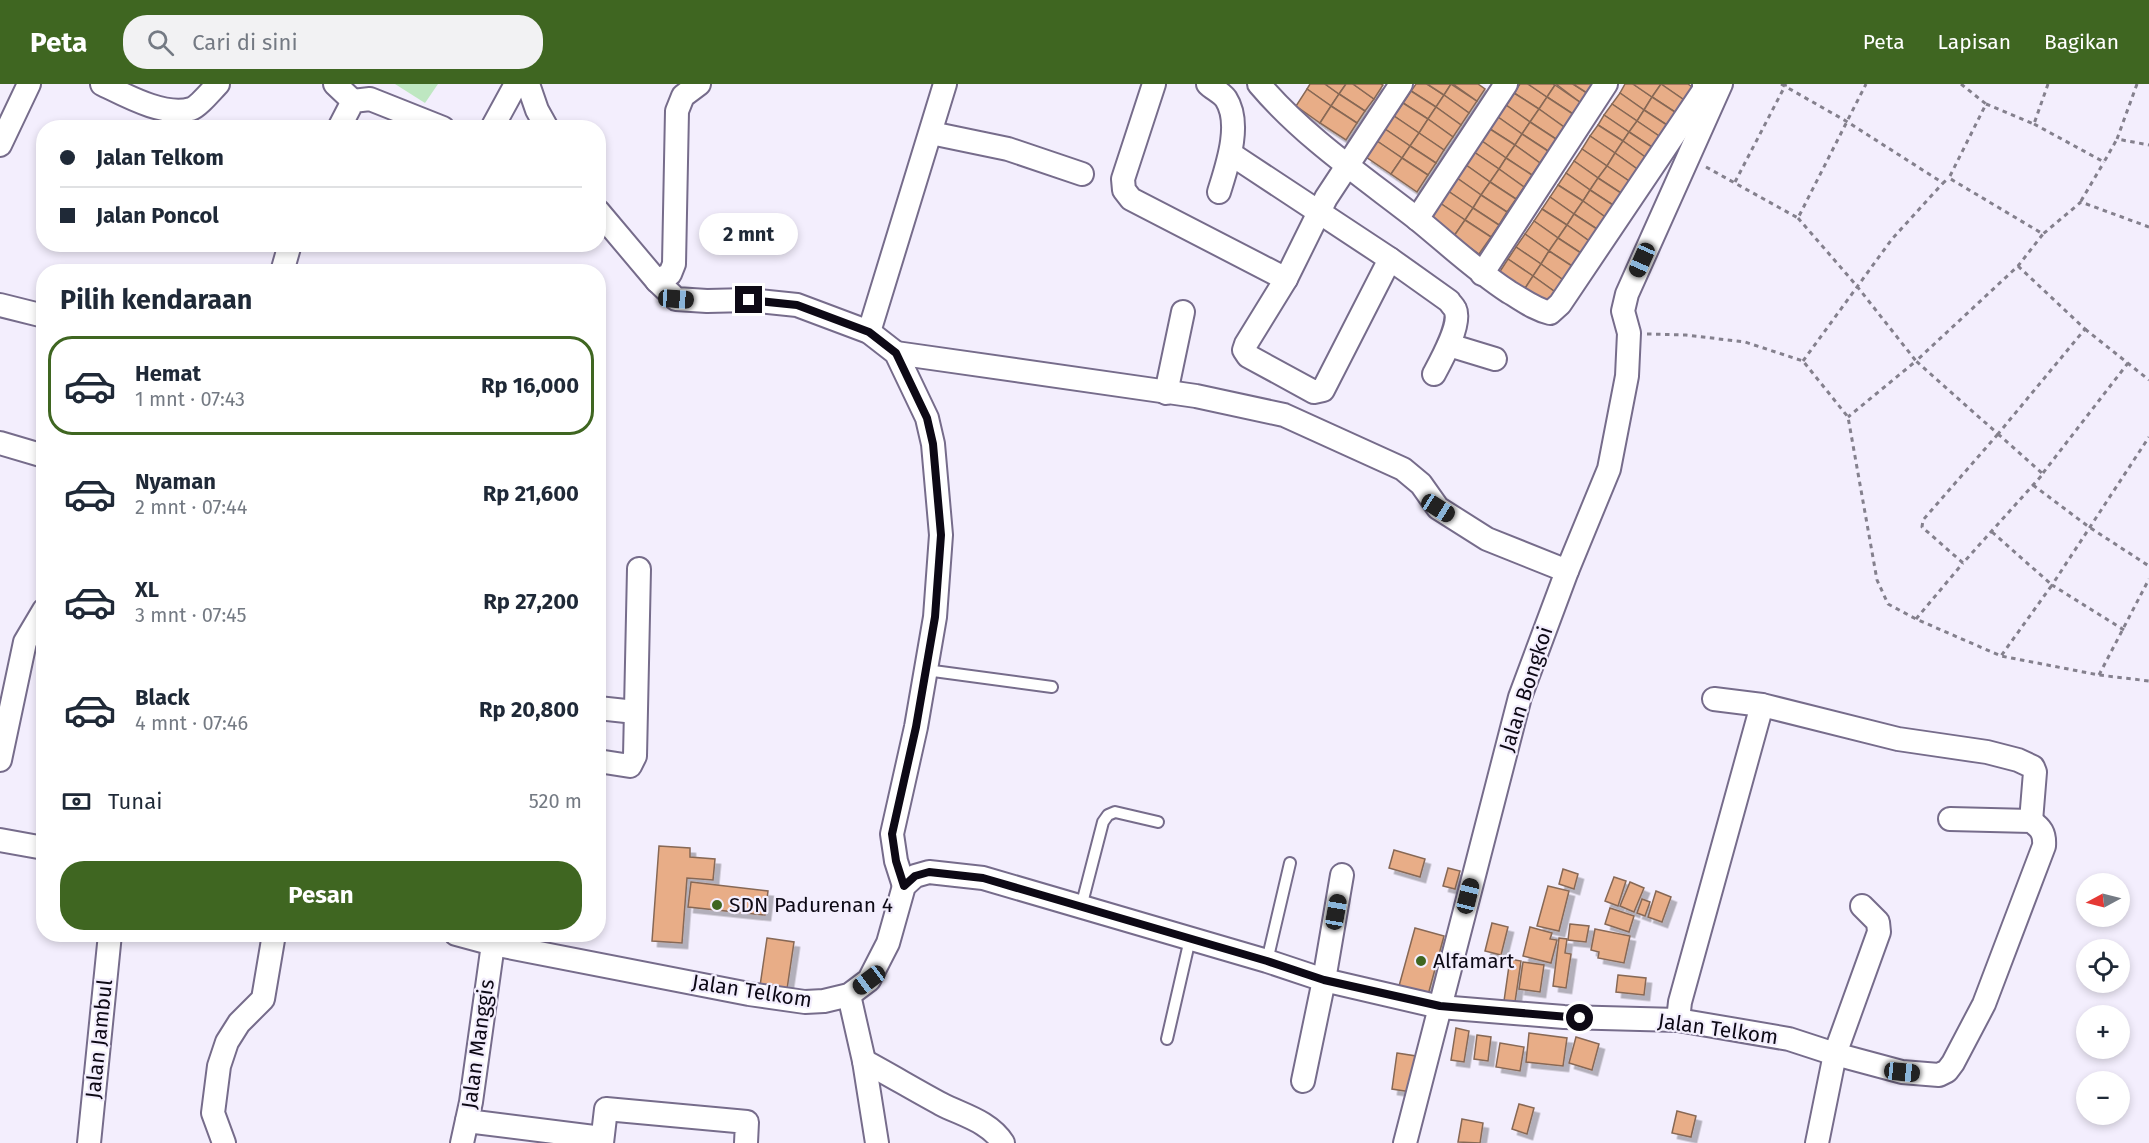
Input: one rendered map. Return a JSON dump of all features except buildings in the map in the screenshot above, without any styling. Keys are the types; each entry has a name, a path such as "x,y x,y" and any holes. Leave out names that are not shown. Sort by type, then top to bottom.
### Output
{"street":[{"path":"0,145 29,84"},
{"path":"102,84 156,108 182,110 194,107 218,84"},
{"path":"334,84 353,101 370,99 424,120"},
{"path":"496,120 516,84"},
{"path":"528,84 542,120"},
{"path":"657,281 670,274 674,264 677,111 683,96 699,84"},
{"path":"869,332 945,84"},
{"path":"1154,84 1123,179 1124,190 1131,199 1286,279"},
{"path":"1208,84 1225,98 1232,118 1231,154 1219,192"},
{"path":"1390,259 1323,390 1314,392 1248,356 1244,350 1286,279 1322,206 1401,84"},
{"path":"1417,219 1506,84"},
{"path":"1482,274 1605,84"},
{"path":"1270,89 1345,170 1417,219 1482,274 1536,309 1550,313 1560,304 1704,90 1704,84"},
{"name":"Jalan Bongkoi","path":"1406,1143 1520,697 1609,469 1627,376 1629,342 1623,311 1627,294 1721,84"},
{"path":"343,120 353,101"},
{"path":"931,133 1008,149 1082,174"},
{"path":"1231,154 1322,206 1449,301 1455,308 1457,316 1449,345 1434,374"},
{"path":"606,220 657,281 676,299 749,300 797,305 869,332 896,353 927,418 933,444 941,535 935,617 916,727 892,834 896,861 904,886"},
{"path":"0,305 36,314"},
{"path":"1166,393 1183,312"},
{"path":"1449,345 1495,359"},
{"path":"896,353 1196,396 1284,415 1403,469 1421,484 1438,508 1487,539 1567,572"},
{"path":"0,442 36,453"},
{"path":"606,762 630,766 635,756 639,569"},
{"path":"0,760 25,642 36,623"},
{"path":"1713,699 1761,705 1898,739 1987,753 2018,760 2033,767 2035,772 2031,821 1950,819"},
{"path":"1678,1020 1680,1002 1761,705"},
{"path":"606,709 635,712"},
{"name":"Jalan Telkom","path":"508,942 749,994 805,1002 824,1001 849,995 869,980 888,943 904,886 915,876 929,872 964,875 983,878 1267,961 1324,980 1440,1006 1564,1017 1678,1020 1789,1039 1902,1072 1939,1075 1947,1071 1984,1004 2044,846 2045,836 2040,827 2031,821"},
{"path":"0,840 36,847"},
{"path":"1303,1081 1324,980 1342,875"},
{"path":"1817,1143 1835,1054 1879,932 1878,922 1862,906"},
{"name":"Jalan Jambul","path":"89,1143 109,942"},
{"path":"224,1143 213,1113 219,1066 227,1042 239,1023 263,999 273,942"},
{"name":"Jalan Manggis","path":"464,1132 494,942"},
{"path":"849,995 864,1061 877,1143"},
{"path":"864,1061 944,1106 966,1114 990,1130 1003,1143"},
{"path":"464,1132 602,1141 606,1109 747,1122 746,1143"}],"lane":[{"path":"926,670 1052,687"},
{"path":"1081,907 1102,822 1108,815 1115,812 1158,822"},
{"path":"1267,961 1290,863"},
{"path":"1167,1039 1190,939"}],"path":[{"path":"1798,218 1866,84"},
{"path":"1961,84 1986,104 2034,124 2104,162"},
{"path":"2034,124 2048,84"},
{"path":"1848,417 1916,361 2018,266 2043,234 2080,202 2117,139 2137,84"},
{"path":"1735,182 1784,85 1846,121 1943,183"},
{"path":"1803,361 1856,285 1892,239 1949,178 1986,104"},
{"path":"2117,139 2149,145"},
{"path":"1688,157 1798,218 1856,285 1916,361 2043,474"},
{"path":"1949,178 2043,234"},
{"path":"2080,202 2149,227"},
{"path":"2018,266 2085,329 2149,380"},
{"path":"1963,563 1922,527 1923,520 2085,329"},
{"path":"1629,342 1686,335 1745,342 1803,361 1848,417 1877,579 1888,603 1916,619 2001,656 2099,675 2149,681"},
{"path":"1916,619 2043,474 2128,363"},
{"path":"2001,656 2052,585 2149,437"},
{"path":"2033,485 2089,527 2149,566"},
{"path":"1992,532 2052,585 2124,630"},
{"path":"2099,675 2149,579"}],"green space":[{"path":"395,84 438,84 425,103"}],"place":[{"name":"SDN Padurenan 4","path":"717,905"},
{"name":"Alfamart","path":"1421,961"}],"route":[{"path":"749,300 797,305 869,332 896,353 927,418 933,444 941,535 935,617 916,727 892,834 896,861 904,886 915,876 929,872 983,878 1267,961 1324,980 1440,1006 1580,1018"}]}
